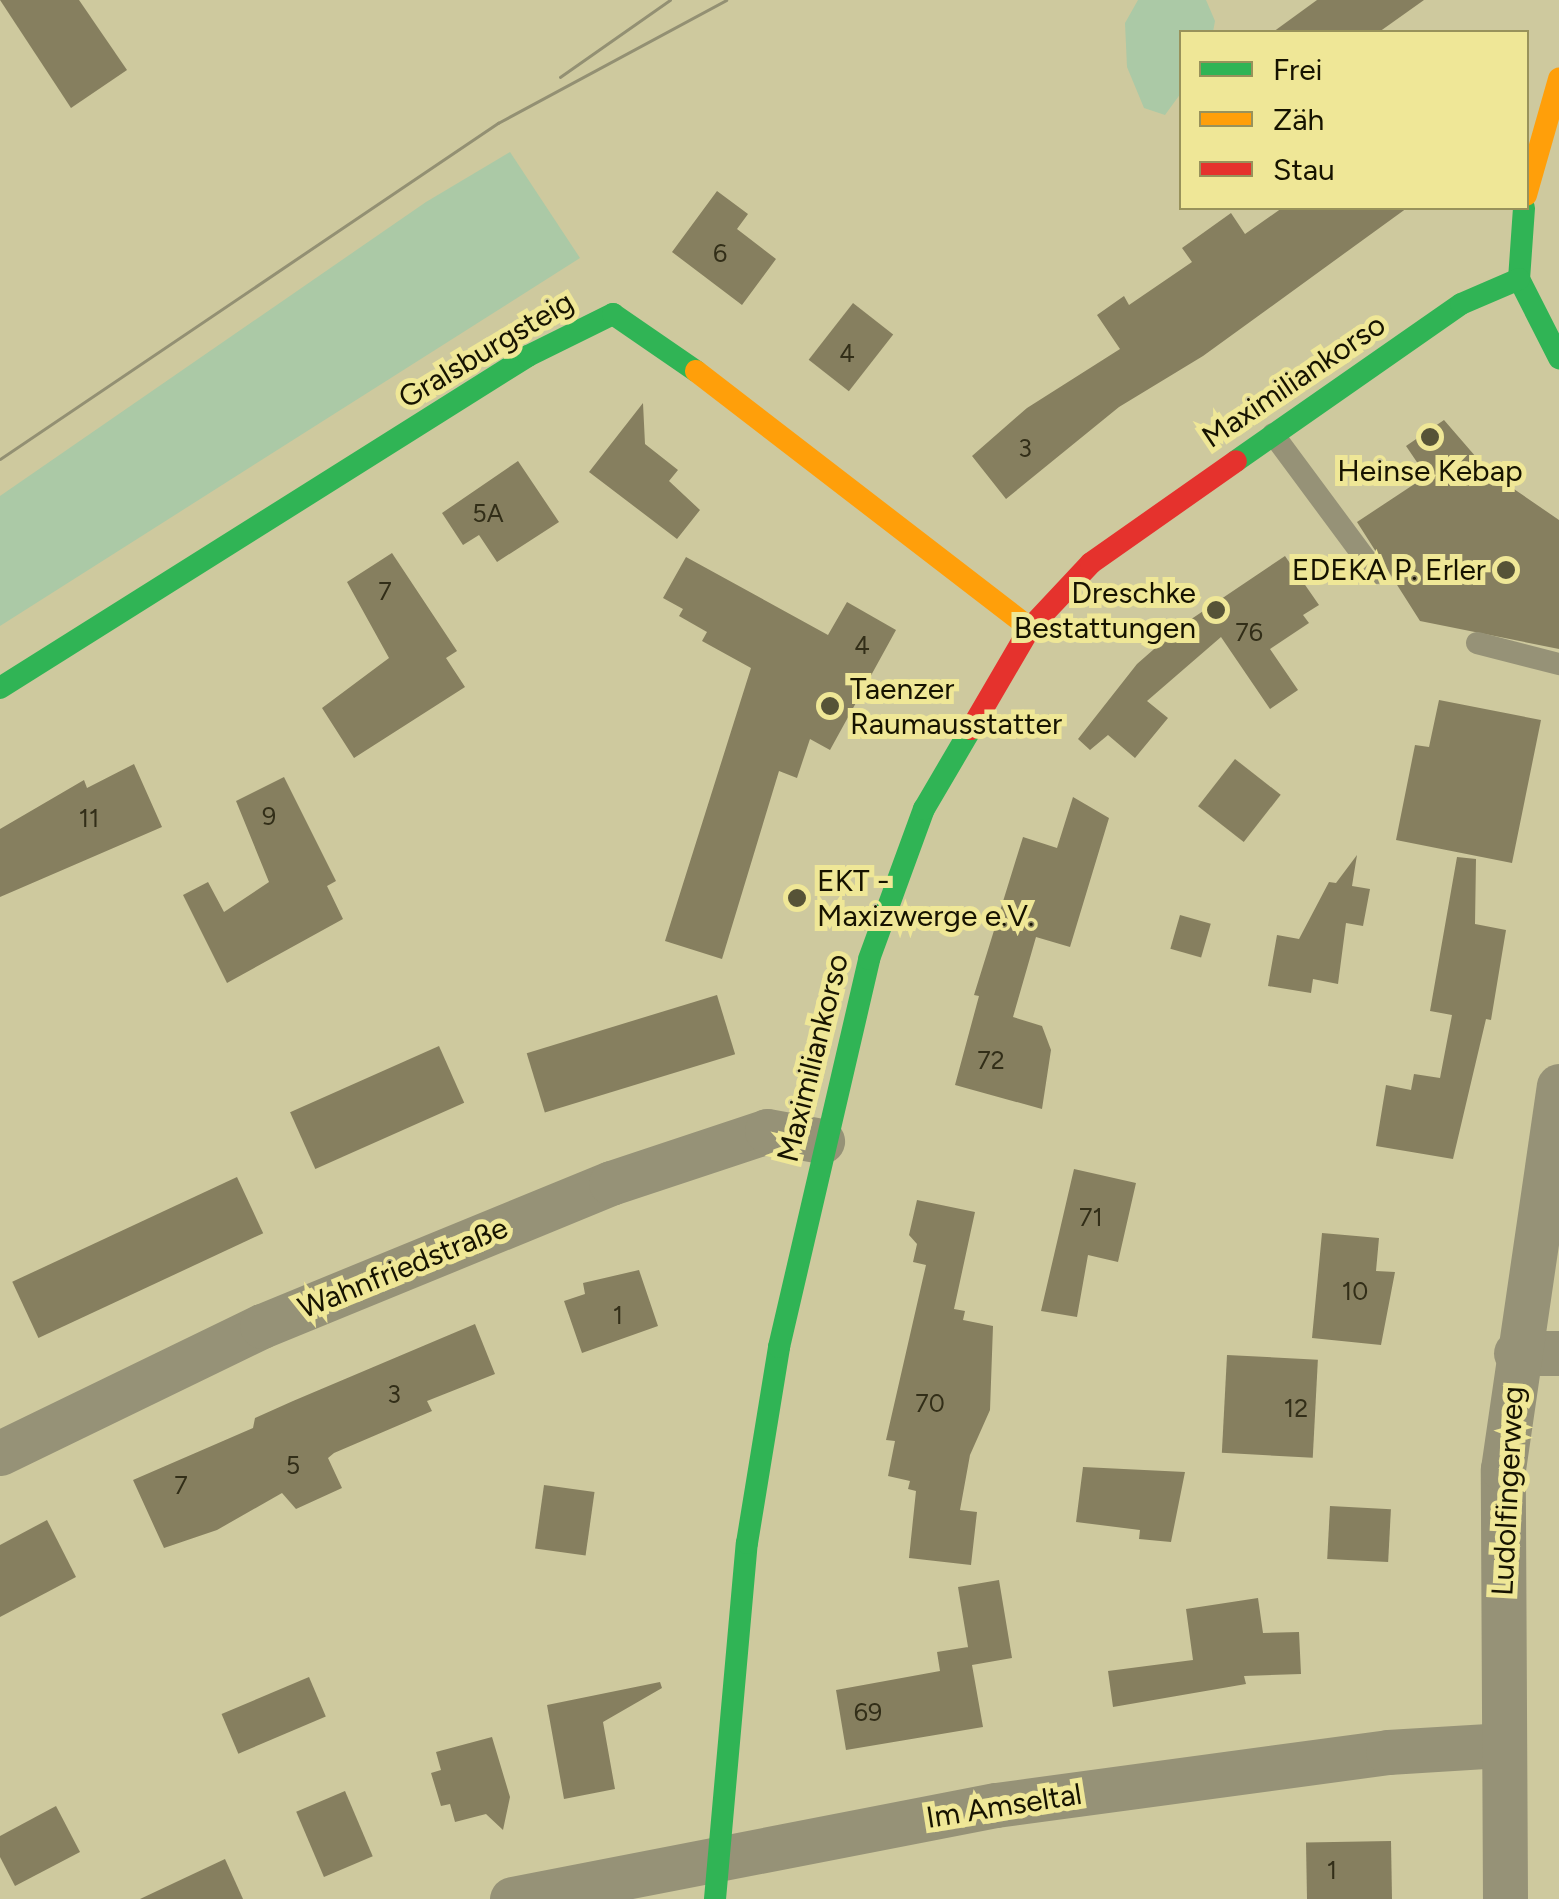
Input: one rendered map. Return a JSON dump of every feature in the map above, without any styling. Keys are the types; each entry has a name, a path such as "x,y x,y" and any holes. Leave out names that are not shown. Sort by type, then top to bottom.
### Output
{"street":[{"path":"1529,185 1559,79"},
{"path":"1524,210 1519,280 1559,358"},
{"name":"Maximiliankorso","path":"717,1879 747,1544 822,1141 869,959 924,809 1030,628 1091,563 1271,431 1461,304 1519,280"},
{"name":"Gralsburgsteig","path":"0,688 528,356 613,314 625,316 1030,628"},
{"name":"Ludolfingerweg","path":"1504,1899 1503,1469 1537,1353 1559,1086"},
{"name":"Wahnfriedstraße","path":"0,1452 262,1326 610,1183 767,1131 822,1141"},
{"name":"Im Amseltal","path":"512,1899 717,1879 996,1805 1388,1752 1501,1745"}],"lane":[{"path":"1271,431 1376,573"},
{"path":"1477,644 1559,664"}],"green space":[{"path":"1138,0 1206,0 1215,21 1213,30 1179,30 1179,96 1165,115 1144,108 1127,67 1125,23"},
{"path":"510,152 580,258 0,626 0,496 426,202"}],"building":[{"path":"0,0 79,0 127,70 71,108"},
{"path":"1317,0 1424,0 1382,30 1276,30"},
{"path":"717,191 748,214 737,229 776,259 742,305 672,252"},
{"path":"1279,210 1404,210 1203,356 1119,407 1006,499 972,456 1027,408 1120,349 1097,315 1124,296 1129,305 1192,262 1182,248 1231,213 1245,234"},
{"path":"853,303 893,334 849,391 809,360"},
{"path":"643,403 645,444 678,470 669,481 700,510 677,539 589,472"},
{"path":"1444,420 1489,472 1559,520 1559,649 1420,621 1357,522 1425,474 1406,446"},
{"path":"518,461 559,522 497,562 479,535 463,545 442,513"},
{"path":"392,553 457,651 446,658 465,687 354,758 322,708 389,658 347,582"},
{"path":"1285,556 1319,605 1303,615 1309,623 1270,649 1298,690 1270,709 1221,637 1147,701 1168,718 1135,758 1108,735 1090,750 1078,739 1137,664 1178,628"},
{"path":"686,557 828,635 847,602 896,630 830,750 810,739 797,778 779,771 722,959 665,941 751,668 702,641 707,632 679,616 683,609 663,598"},
{"path":"1439,700 1541,720 1512,863 1396,840 1415,745 1429,747"},
{"path":"1235,759 1281,795 1244,842 1198,806"},
{"path":"134,764 162,827 0,897 0,829 84,780 87,788"},
{"path":"284,777 336,881 327,886 343,919 227,983 183,895 208,882 224,912 269,882 236,801"},
{"path":"1073,797 1109,818 1070,947 1036,937 1013,1017 1042,1026 1051,1050 1042,1109 955,1085 979,996 974,995 1023,837 1057,848"},
{"path":"1357,855 1352,886 1370,889 1363,926 1346,923 1338,984 1313,979 1311,993 1268,986 1277,935 1299,939 1329,882 1336,883"},
{"path":"1457,857 1476,859 1475,924 1506,930 1491,1020 1486,1019 1453,1159 1376,1146 1386,1085 1411,1090 1414,1074 1440,1078 1452,1015 1430,1011"},
{"path":"1180,915 1211,924 1201,957 1170,949"},
{"path":"717,995 735,1054 545,1112 527,1053"},
{"path":"439,1046 464,1103 315,1169 290,1112"},
{"path":"1074,1169 1136,1183 1118,1262 1088,1255 1077,1317 1041,1311"},
{"path":"237,1177 263,1233 38,1338 12,1282"},
{"path":"917,1200 975,1212 954,1309 965,1311 963,1320 993,1326 990,1410 970,1455 960,1510 977,1512 971,1565 909,1558 916,1491 908,1489 910,1481 888,1476 895,1441 886,1440 926,1265 913,1262 917,1244 909,1235"},
{"path":"1322,1233 1379,1238 1376,1271 1395,1272 1381,1345 1312,1338"},
{"path":"639,1270 658,1326 582,1353 564,1301 585,1294 583,1283"},
{"path":"475,1324 495,1374 427,1401 432,1411 334,1453 328,1458 342,1488 296,1509 282,1493 217,1530 164,1548 133,1480 253,1428 255,1418"},
{"path":"1227,1355 1318,1360 1313,1458 1222,1453"},
{"path":"1083,1467 1185,1472 1171,1542 1139,1539 1140,1530 1076,1522"},
{"path":"544,1485 595,1492 586,1555 535,1548"},
{"path":"1330,1506 1391,1509 1388,1562 1327,1559"},
{"path":"47,1520 76,1577 0,1617 0,1545"},
{"path":"999,1580 1012,1658 972,1665 983,1727 846,1750 836,1690 940,1671 937,1652 968,1647 958,1587"},
{"path":"1258,1598 1263,1633 1299,1632 1301,1674 1244,1676 1246,1684 1113,1707 1108,1671 1193,1660 1186,1609"},
{"path":"309,1677 326,1717 238,1754 222,1714"},
{"path":"660,1682 662,1688 603,1722 615,1789 564,1799 547,1705"},
{"path":"492,1737 510,1797 503,1830 486,1814 455,1822 450,1804 441,1806 431,1773 441,1770 436,1752"},
{"path":"345,1791 373,1856 324,1877 296,1812"},
{"path":"56,1806 80,1852 15,1886 0,1857 0,1836"},
{"path":"1391,1841 1392,1899 1307,1899 1306,1842"},
{"path":"225,1859 243,1899 140,1899"}],"tram line":[{"path":"560,77 670,0"},
{"path":"0,459 498,123 726,0"}],"traffic: fast":[{"path":"1524,210 1519,279 1559,358"},
{"path":"1236,461 1461,304 1519,279"},
{"path":"0,688 528,356 613,314 696,371"},
{"path":"715,1899 747,1543 779,1347 869,959 924,809 971,729"}],"traffic: slow":[{"path":"1529,184 1559,79"},
{"path":"696,371 1030,628"}],"traffic: jam":[{"path":"971,729 1030,628 1091,563 1236,461"}],"place":[{"name":"Heinse Kebap","path":"1430,437"},
{"name":"EDEKA P. Erler","path":"1506,570"},
{"name":"Dreschke Bestattungen","path":"1216,610"},
{"name":"Taenzer Raumausstatter","path":"830,706"},
{"name":"EKT - Maxizwerge e.V.","path":"797,898"}]}
